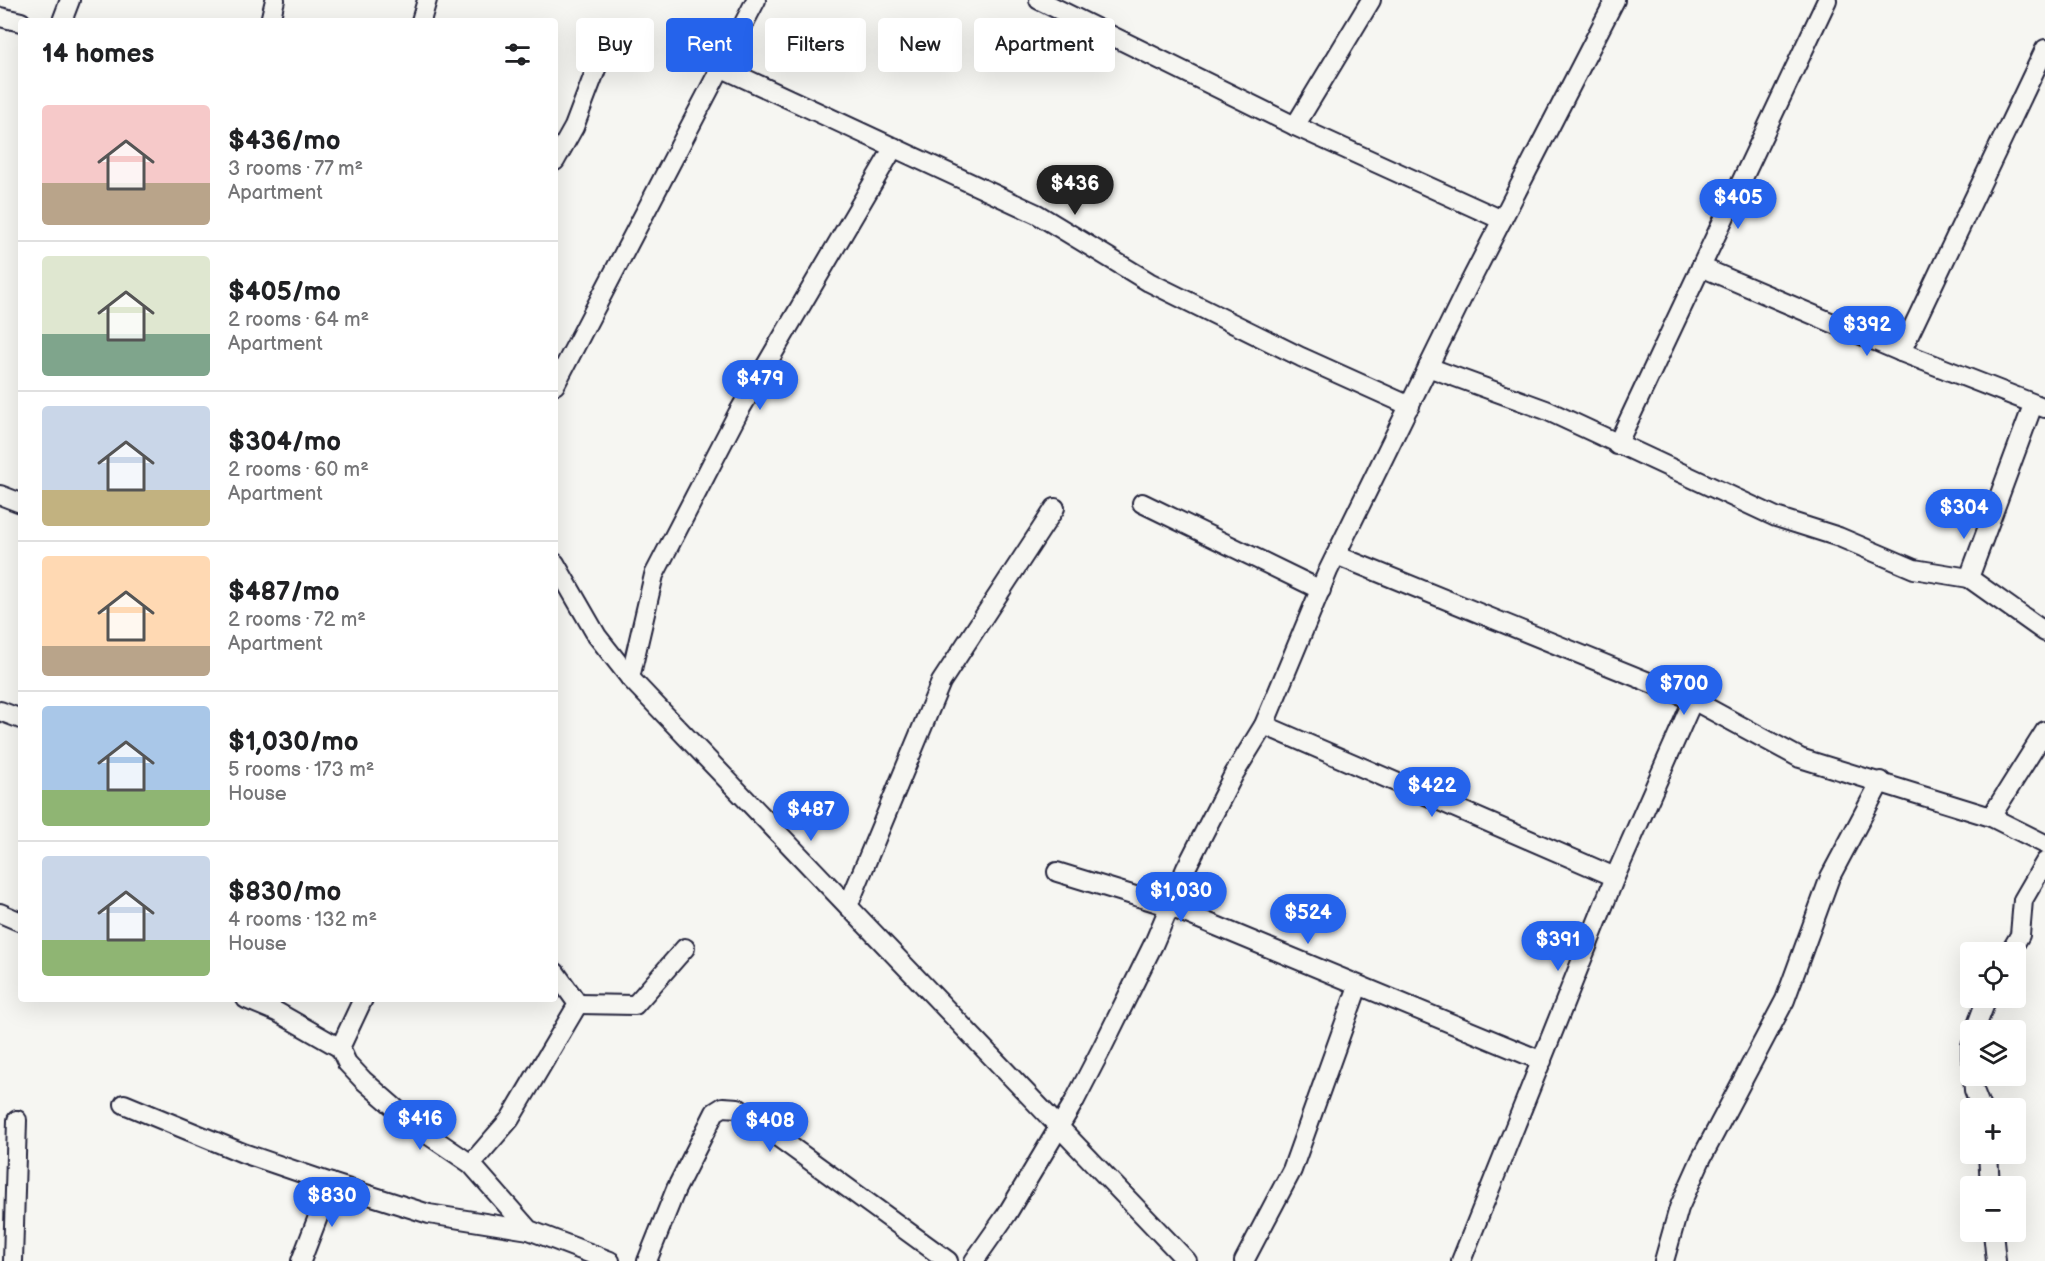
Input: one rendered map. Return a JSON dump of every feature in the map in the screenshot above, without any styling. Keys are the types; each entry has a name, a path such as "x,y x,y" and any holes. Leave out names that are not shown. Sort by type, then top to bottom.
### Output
{"street":[{"path":"63,18 70,0"},
{"path":"271,18 275,0"},
{"path":"422,18 427,0"},
{"path":"746,18 756,0"},
{"path":"1039,0 1295,126 1502,220"},
{"path":"1295,126 1371,0"},
{"path":"974,1261 1006,1214 1074,1102 1154,943 1168,906 1234,774 1264,725 1290,655 1428,367 1615,0"},
{"path":"1617,445 1827,0"},
{"path":"0,18 18,21"},
{"path":"1901,352 2045,50"},
{"path":"558,156 574,127 595,72"},
{"path":"558,379 717,72"},
{"path":"731,72 1037,214 1149,282 1301,357 1410,406"},
{"path":"630,678 654,575 738,413 894,147"},
{"path":"1701,267 1901,352 2039,407 1969,578"},
{"path":"1428,367 1546,410 1776,517 1839,537 1914,569 1969,578 2045,632"},
{"path":"0,495 18,502"},
{"path":"1142,504 1321,590"},
{"path":"848,906 942,682 1055,508"},
{"path":"1336,555 1693,700 1800,758 1881,781 1991,817 2045,844"},
{"path":"558,568 597,636 630,678 1187,1261"},
{"path":"1461,1261 1615,877 1693,700"},
{"path":"0,711 18,718"},
{"path":"1264,725 1615,877"},
{"path":"1991,817 2045,731"},
{"path":"1664,1261 1679,1208 1706,1149 1785,1000 1830,876 1881,781"},
{"path":"2016,942 2020,934 2023,900 2045,862"},
{"path":"1058,872 1168,906 1542,1061"},
{"path":"0,913 18,921"},
{"path":"578,1004 635,1005 685,948"},
{"path":"558,976 578,1004"},
{"path":"1244,1261 1292,1170 1358,986"},
{"path":"253,1002 277,1012 340,1048 347,1062 363,1080 418,1128 471,1164 529,1230"},
{"path":"340,1048 362,1002"},
{"path":"471,1164 523,1100 578,1004"},
{"path":"124,1104 243,1153 331,1184 429,1214 529,1230 610,1261"},
{"path":"647,1261 676,1189 715,1112 730,1106 738,1108 948,1261"},
{"path":"13,1261 17,1120"},
{"path":"301,1261 331,1184"},
{"path":"1995,1242 1996,1261"}]}
